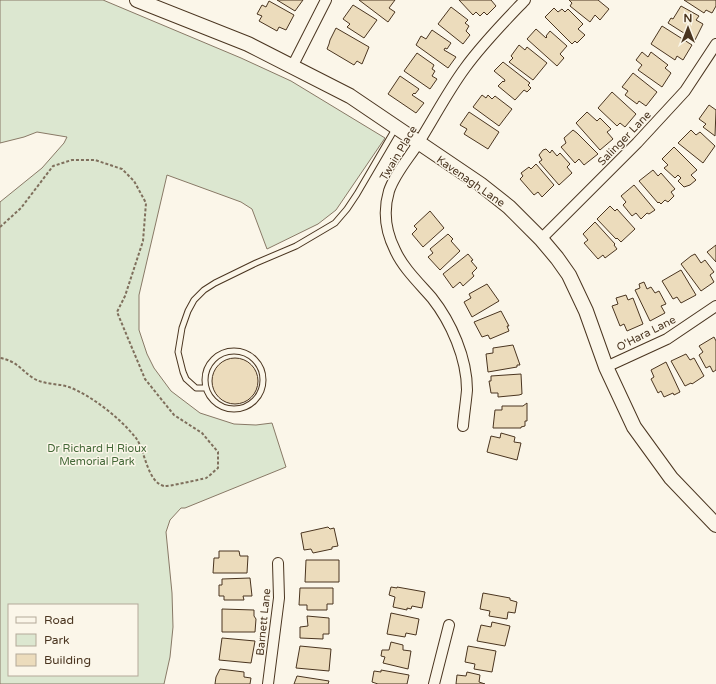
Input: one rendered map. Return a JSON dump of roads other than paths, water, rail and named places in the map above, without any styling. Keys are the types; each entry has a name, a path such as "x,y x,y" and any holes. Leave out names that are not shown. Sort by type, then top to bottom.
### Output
{"main road":[{"name":"Kavenagh Lane","path":"146,2 248,44 350,96 509,207 541,239 569,275 586,311 606,367 634,427 670,478 716,525"}],"street":[{"path":"292,66 326,0"},
{"name":"Twain Place","path":"463,426 467,389 464,365 457,342 446,320 433,300 395,252 389,237 386,222 386,207 389,192 395,177 418,144 465,68 490,36 526,0"},
{"name":"Salinger Lane","path":"541,239 685,91 716,44"},
{"name":"O'Hara Lane","path":"606,367 667,339 716,306"},
{"name":"Barnett Lane","path":"268,684 279,598 278,563"},
{"path":"434,684 449,625"}],"lane":[{"path":"205,388 196,388 186,379 178,352 182,328 194,300 204,290 215,283 296,246 335,223 357,194 396,128"},
{"path":"233,351 246,353 256,361 263,372 263,386 258,398 248,406 235,410 222,408 212,400 205,388 205,375 210,363 220,354 233,351"}],"park label":[{"name":"Dr Richard H Rioux Memorial Park","path":"97,454"}]}
